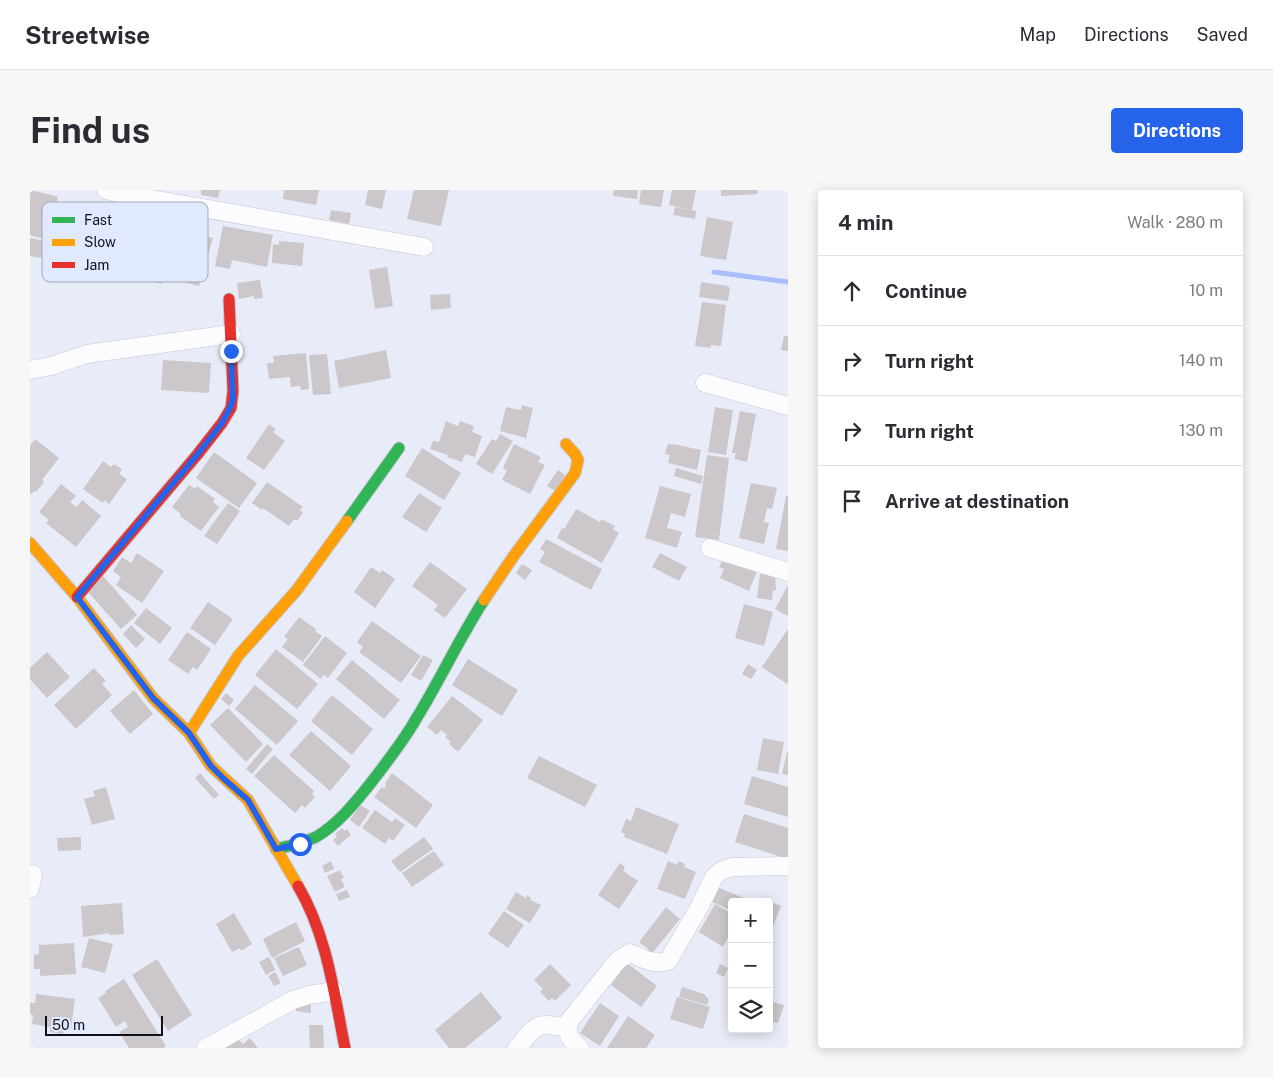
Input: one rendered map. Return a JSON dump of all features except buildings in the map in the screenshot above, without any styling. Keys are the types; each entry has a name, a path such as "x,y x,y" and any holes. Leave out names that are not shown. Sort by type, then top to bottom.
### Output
{"street":[{"path":"106,190 169,202"},
{"path":"208,209 424,246"},
{"path":"77,597 197,455 222,423 230,408 233,399 229,299"},
{"path":"30,370 51,366 87,354 231,334"},
{"path":"705,383 788,406"},
{"path":"276,849 300,844 317,836 333,825 351,808 385,765 416,720 465,630 514,557 575,473 579,465 578,458 566,444"},
{"path":"189,733 238,656 296,591 399,448"},
{"path":"30,542 77,597 153,698 189,733 211,766 248,800 304,894 328,959 345,1048"},
{"path":"710,548 788,572"},
{"path":"580,1048 572,1041 567,1028 574,1012 618,960 630,954 651,962 660,963 668,961 700,906 714,877 721,871 732,868 788,866"},
{"path":"206,1048 293,1000 334,991"},
{"path":"517,1048 538,1025 544,1024 567,1028"}],"waterway":[{"path":"714,272 788,282"}],"traffic: fast":[{"path":"347,521 399,448"},
{"path":"276,849 316,837 339,820 358,799 411,728 484,600"}],"traffic: slow":[{"path":"484,600 575,473 578,460 566,444"},
{"path":"189,733 238,656 296,591 347,521"},
{"path":"30,543 77,597 153,698 189,733 211,766 248,800 298,886"}],"traffic: jam":[{"path":"77,597 197,455 231,408 233,391 229,299"},
{"path":"298,886 308,905 323,944 345,1048"}],"route":[{"path":"231,351 233,399 222,423 77,597 153,698 189,733 211,766 248,800 276,849 300,844"}]}
